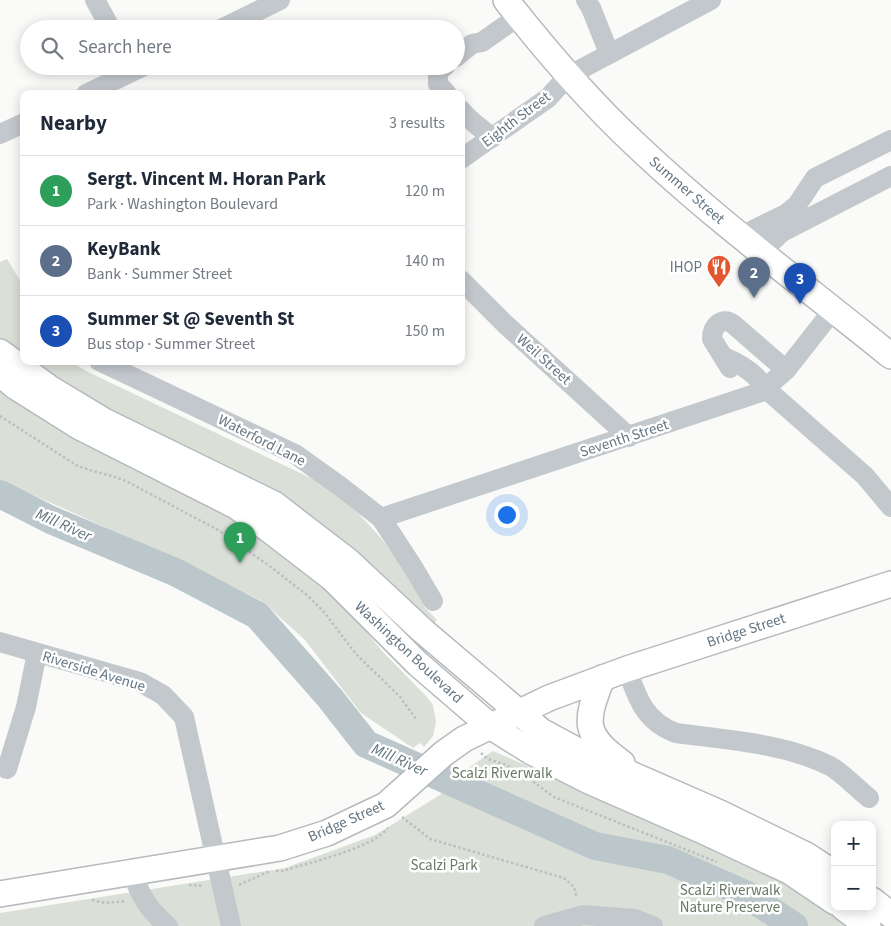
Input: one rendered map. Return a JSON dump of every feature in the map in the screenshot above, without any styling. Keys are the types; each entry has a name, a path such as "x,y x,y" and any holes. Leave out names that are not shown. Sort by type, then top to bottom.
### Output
{"main road":[{"name":"Summer Street","path":"513,8 568,76 635,144 741,236 891,356"},
{"name":"Washington Boulevard","path":"0,352 51,389 104,420 274,504 348,561 422,631 542,732 580,752 720,813 806,855 831,871"},
{"name":"Washington Boulevard","path":"0,374 16,387 78,426 236,506 271,531 332,578 418,664 490,726 530,751 589,781 789,871 831,899"},
{"name":"Bridge Street","path":"0,894 280,848 317,836 386,805 442,754 464,739 549,698 627,669 891,584"},
{"path":"602,678 589,717 592,734 605,751 646,781"},
{"path":"876,903 891,915"},
{"path":"848,911 868,926"}],"street":[{"path":"95,0 106,20"},
{"path":"239,20 280,0"},
{"path":"586,0 609,54"},
{"name":"Eighth Street","path":"465,156 548,98 568,76 711,0"},
{"path":"465,50 472,44 482,42 513,8"},
{"path":"94,90 123,75"},
{"path":"438,75 438,84 443,90"},
{"path":"465,115 492,138"},
{"path":"0,134 20,125"},
{"path":"741,236 786,214 797,205 815,178 891,140"},
{"path":"761,252 782,232 891,176"},
{"name":"Weil Street","path":"465,284 505,324 630,437"},
{"name":"Seventh Street","path":"380,518 630,437 761,392 786,370 834,310"},
{"path":"786,370 734,324 729,321 723,321 719,322 715,327 712,339 732,372 753,386 765,388 865,476 891,506"},
{"name":"Waterford Lane","path":"107,365 295,454 341,487 380,518 433,601"},
{"name":"Riverside Avenue","path":"0,642 140,682 163,695 184,717 231,926"},
{"path":"7,769 26,707 37,653"},
{"path":"627,669 636,694 652,720 662,728 676,733 774,747 815,760 832,767 869,798"},
{"path":"132,872 145,903 168,926"},
{"path":"544,926 583,915 634,919 653,926"}],"path":[{"path":"0,416 76,465 87,470 116,476 210,525 271,567 308,596 324,612 356,654 400,697 416,718"},
{"path":"480,752 488,759 506,765 526,776 554,797 717,862"},
{"path":"386,805 430,839 564,878 574,887 583,915"}],"green space":[{"path":"7,259 20,280 20,355 0,340 0,262"},
{"path":"34,365 77,365 86,371 317,481 357,512 380,537 398,560 420,595 425,608 437,620 432,625"},
{"path":"0,385 220,509 279,548 342,602 382,651 433,705 436,722 433,736 424,747 420,743 413,748 361,713 305,640 262,601 165,554 0,480"},
{"name":"Scalzi Park","path":"493,751 778,874 831,908 831,911 835,911 858,926 0,926 0,913 285,868 375,835 440,795 461,773"}],"waterway":[{"name":"Mill River","path":"0,494 51,520 175,572 257,615 330,698 366,744 595,846 668,860 745,894 794,926"}],"place":[{"name":"IHOP","path":"719,288"},
{"name":"KeyBank","path":"754,298"},
{"name":"Summer St @ Seventh St","path":"800,304"},
{"name":"Sergt. Vincent M. Horan Park","path":"240,563"}],"park label":[{"name":"Scalzi Riverwalk","path":"502,773"},
{"name":"Scalzi Riverwalk Nature Preserve","path":"730,898"}]}
